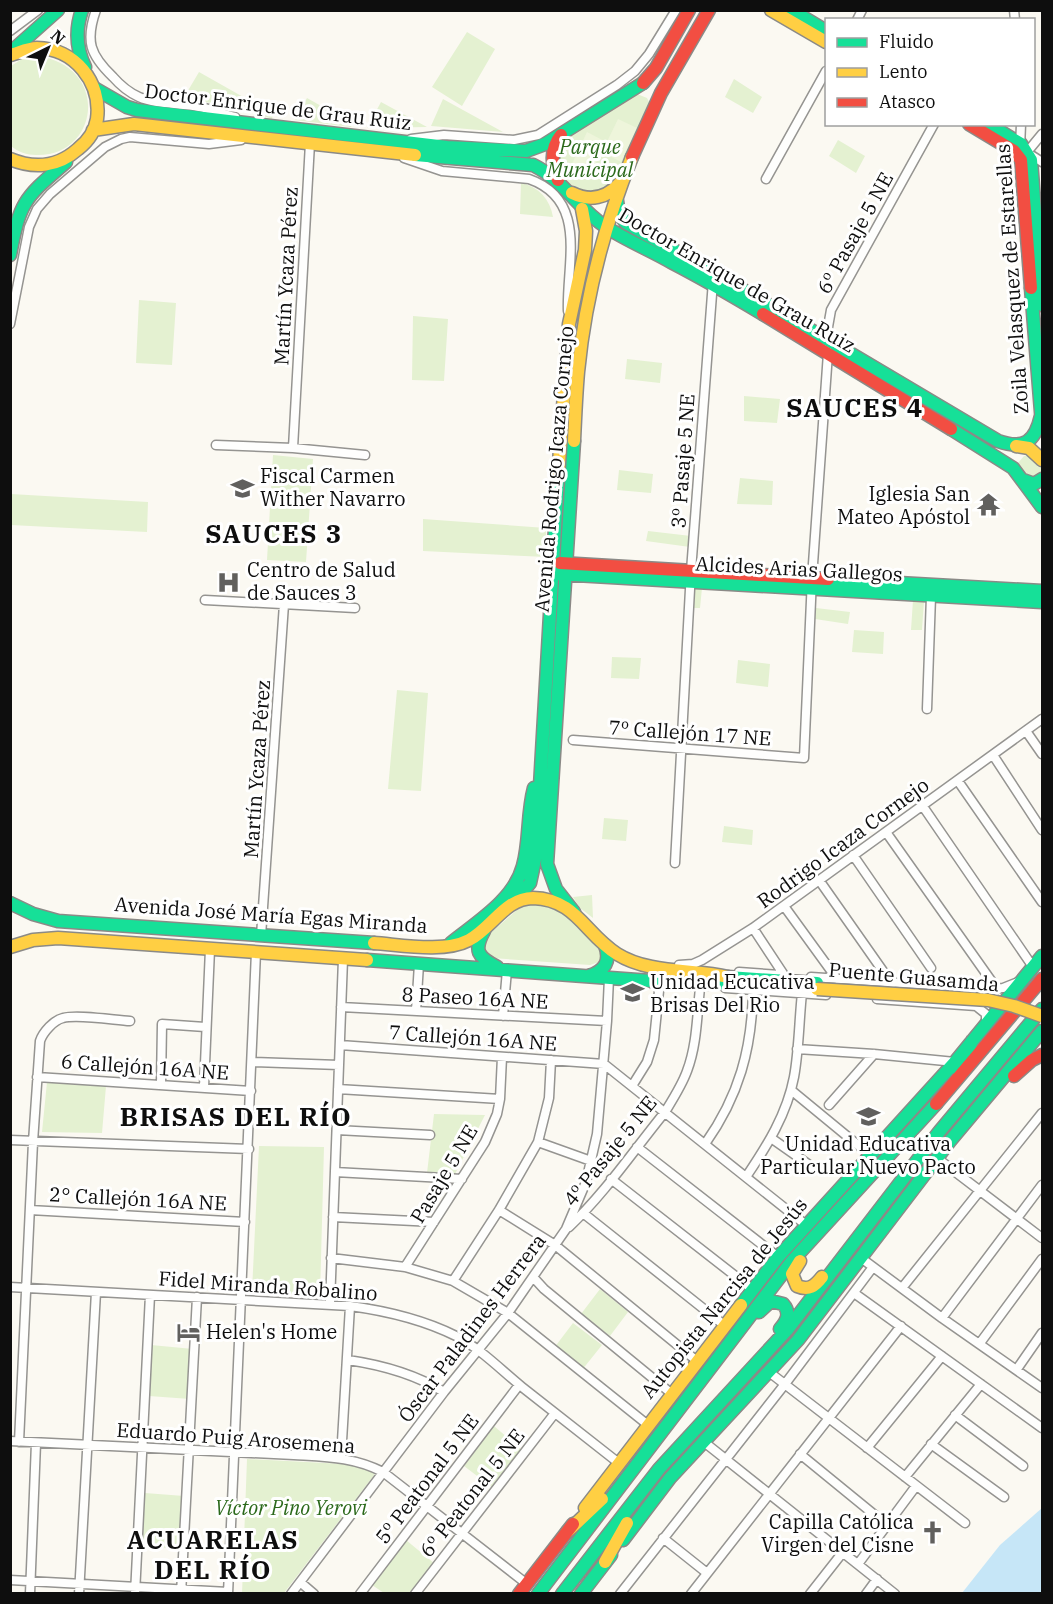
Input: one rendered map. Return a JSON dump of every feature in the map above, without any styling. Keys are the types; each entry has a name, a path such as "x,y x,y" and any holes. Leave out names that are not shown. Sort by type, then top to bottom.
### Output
{"main road":[{"path":"10,53 58,10"},
{"path":"10,255 18,217 24,202 35,189 77,152 93,130 97,118 97,98 76,44 77,27 82,10"},
{"path":"624,177 612,191 594,198 581,197 563,185 553,167 552,152 564,132 643,83 656,68 689,10"},
{"name":"Avenida Rodrigo Icaza Cornejo","path":"508,908 526,890 536,855 540,766 578,371 586,314 607,228 624,177 654,107 709,10"},
{"path":"771,10 825,41"},
{"path":"790,10 825,30"},
{"name":"Doctor Enrique de Grau Ruiz","path":"10,53 21,49 41,47 61,52 78,63 92,83 127,107 137,110 447,147 518,152 537,148 564,132"},
{"path":"631,91 642,89 648,92 653,98 654,107"},
{"name":"Doctor Enrique de Grau Ruiz","path":"93,130 134,124 389,153 525,163 539,168 563,185 591,217 607,228 713,278 826,338 998,441 1022,445 1042,460"},
{"path":"973,126 1022,153"},
{"path":"990,126 1022,153"},
{"path":"10,159 20,164 41,166 60,162 77,152"},
{"name":"Zoila Velasquez de Estarellas","path":"1022,153 1033,169 1039,220 1042,305"},
{"name":"Zoila Velasquez de Estarellas","path":"1022,153 1041,392 1042,431"},
{"name":"Doctor Enrique de Grau Ruiz","path":"617,196 619,214 625,222 828,353 1013,468 1042,507"},
{"name":"Avenida Rodrigo Icaza Cornejo","path":"574,912 556,889 547,864 569,324 585,250 586,231 583,213 576,201"},
{"path":"1013,468 1022,445 1038,429 1041,416"},
{"path":"1023,480 1034,484 1042,479"},
{"name":"Alcides Arias Gallegos","path":"559,568 812,583 1042,591"},
{"name":"Alcides Arias Gallegos","path":"812,583 931,596 1042,602"},
{"path":"449,944 504,897 520,877 529,805 540,766"},
{"name":"Avenida José María Egas Miranda","path":"10,903 39,916 58,921 414,946 449,944 470,939 484,930 508,908 526,899 549,899 561,903 574,912 604,943 621,956 652,967 817,986"},
{"path":"484,930 477,943 479,955 487,963 505,970"},
{"name":"Avenida José María Egas Miranda","path":"10,947 33,940 58,938 660,981 696,986 728,983 817,986"},
{"path":"588,976 600,972 608,963 609,956 604,943"},
{"name":"Autopista Narcisa de Jesús","path":"523,1589 752,1288 806,1225 955,1062 1042,956"},
{"name":"Autopista Narcisa de Jesús","path":"538,1593 792,1262 952,1087 1042,979"},
{"name":"Puente Guasamda","path":"817,986 984,995 1015,1001 1042,1010"},
{"name":"Puente Guasamda","path":"817,986 979,999 1014,1006 1042,1016"},
{"path":"562,1593 654,1476 787,1330 939,1132 1042,1010"},
{"path":"580,1593 670,1478 798,1340 938,1158 1042,1031"},
{"path":"952,1087 972,1041"},
{"path":"982,1103 1032,1060 1042,1055"},
{"path":"828,1223 820,1240 793,1270 792,1279 797,1286 806,1289 815,1286 839,1256 853,1245"},
{"path":"724,1349 739,1339 767,1303 775,1301 783,1304 788,1312 787,1322 757,1353 750,1370"},
{"path":"567,1532 639,1464"},
{"path":"605,1562 654,1476"}],"street":[{"path":"10,31 38,10"},
{"path":"96,10 90,35 95,56 109,74 130,92 146,99 200,107 261,126"},
{"path":"395,141 444,135 514,141 538,135 635,71 649,54 676,10"},
{"path":"766,179 825,73"},
{"name":"6º Pasaje 5 NE","path":"804,758 812,583 828,353 826,338 831,310 933,126"},
{"name":"Zoila Velasquez de Estarellas","path":"1021,126 1022,153"},
{"path":"1042,134 1022,153 1042,162"},
{"path":"10,324 31,218 50,194 105,147 121,138 130,137 209,144 252,138"},
{"name":"Martín Ycaza Pérez","path":"293,448 310,143"},
{"name":"Doctor Enrique de Grau Ruiz","path":"389,153 442,171 529,179 550,191 563,209 571,228 567,288 569,324"},
{"name":"3º Pasaje 5 NE","path":"675,862 690,576 713,278"},
{"path":"216,445 293,448 365,455"},
{"path":"927,709 931,596"},
{"path":"205,600 356,608"},
{"name":"Martín Ycaza Pérez","path":"261,936 284,604"},
{"name":"Rodrigo Icaza Cornejo","path":"652,967 693,964 716,952 784,906 1042,719"},
{"path":"1026,731 1042,754"},
{"name":"7º Callejón 17 NE","path":"573,740 804,758"},
{"path":"993,755 1042,830"},
{"path":"958,781 1042,902"},
{"path":"922,806 1033,967"},
{"path":"886,832 997,989"},
{"path":"853,855 931,968"},
{"path":"819,880 892,984"},
{"path":"784,906 837,979"},
{"path":"753,928 784,975"},
{"path":"204,1087 210,949"},
{"path":"10,1580 135,1590 228,1593 253,1062 256,952"},
{"path":"330,1304 343,959"},
{"path":"416,1011 419,964"},
{"path":"503,1016 505,970"},
{"path":"711,972 997,989 1012,986 1024,978"},
{"name":"Óscar Paladines Herrera","path":"291,1593 444,1392 508,1313 566,1229 586,1182 597,1134 609,978"},
{"path":"632,1086 647,1062 654,1040 660,981"},
{"path":"696,986 976,1006 986,1014 986,1023"},
{"name":"4º Pasaje 5 NE","path":"566,1229 583,1213 665,1112 687,1072 693,1048 696,986"},
{"path":"705,1144 723,1119 747,1054 753,990"},
{"path":"746,1177 771,1137 784,1110 797,1049 802,993"},
{"name":"8 Paseo 16A NE","path":"341,1007 607,1021"},
{"path":"15,1442 39,1045 44,1033 55,1022 66,1017 130,1021"},
{"path":"161,1084 162,1024 205,1027"},
{"name":"7 Callejón 16A NE","path":"340,1045 604,1064"},
{"path":"797,1049 955,1062"},
{"path":"830,1105 874,1054"},
{"name":"Pasaje 5 NE","path":"405,1267 485,1142 497,1114 502,1058"},
{"path":"453,1281 499,1210 538,1142 549,1098 551,1060"},
{"path":"253,1062 339,1065"},
{"path":"604,1064 806,1225"},
{"name":"6 Callejón 16A NE","path":"37,1077 251,1091"},
{"path":"338,1089 500,1099"},
{"path":"790,1090 870,1155"},
{"path":"902,1288 1042,1113"},
{"path":"336,1130 430,1135"},
{"path":"771,1137 807,1164"},
{"path":"10,1140 249,1149"},
{"path":"538,1142 591,1161"},
{"path":"637,1146 778,1257"},
{"path":"938,1158 1042,1238"},
{"path":"335,1172 462,1179"},
{"path":"611,1179 752,1288"},
{"path":"942,1318 1042,1185"},
{"name":"2° Callejón 16A NE","path":"30,1210 245,1221"},
{"path":"499,1210 555,1245 697,1361"},
{"path":"583,1213 724,1325"},
{"path":"333,1217 434,1222"},
{"path":"332,1258 405,1267 453,1281 508,1313 648,1425"},
{"path":"861,1258 1042,1388"},
{"path":"980,1343 1041,1264"},
{"path":"620,1593 785,1384 873,1267"},
{"path":"533,1277 544,1289 672,1394"},
{"name":"Fidel Miranda Robalino","path":"10,1287 330,1304 386,1311 419,1320 479,1350 519,1385 620,1464"},
{"path":"79,1593 96,1292"},
{"path":"854,1293 1042,1428"},
{"path":"135,1590 150,1294"},
{"path":"181,1591 197,1297"},
{"path":"341,1458 350,1306"},
{"path":"691,1593 901,1326"},
{"path":"1017,1368 1042,1333"},
{"path":"867,1448 942,1356"},
{"path":"348,1360 376,1364 405,1373 430,1383 444,1392"},
{"path":"769,1371 965,1523"},
{"path":"905,1477 981,1384"},
{"name":"5º Peatonal 5 NE","path":"360,1593 519,1385"},
{"name":"6º Peatonal 5 NE","path":"415,1593 555,1413"},
{"path":"955,1415 1023,1466"},
{"name":"Eduardo Puig Arosemena","path":"15,1442 341,1458 365,1463 383,1472 427,1506 523,1589"},
{"path":"704,1442 895,1593"},
{"path":"30,1593 36,1443"},
{"path":"932,1444 1004,1497"},
{"path":"800,1454 887,1525"},
{"path":"858,1564 916,1486"},
{"path":"663,1538 707,1573"},
{"path":"810,1593 843,1552"},
{"path":"866,1593 877,1579"},
{"path":"300,1582 314,1593"}],"green space":[{"path":"467,32 495,49 462,106 432,87"},
{"path":"38,56 61,63 77,76 86,93 88,110 84,127 73,142 57,152 36,155 23,153 11,146 11,66 22,59"},
{"path":"199,72 273,114 272,119 234,106 183,99"},
{"path":"734,79 762,97 753,113 725,97"},
{"name":"Parque Municipal","path":"637,94 647,98 649,102 617,179 604,189 591,193 579,191 569,185 557,165 557,153 562,142 586,122"},
{"path":"307,98 353,124 351,127 295,120"},
{"path":"443,99 503,132 431,126"},
{"path":"381,102 427,127 367,128"},
{"path":"618,119 637,128 621,162 602,152"},
{"path":"587,132 606,142 590,175 571,166"},
{"path":"838,140 865,156 856,173 829,156"},
{"path":"521,183 533,187 543,195 553,217 520,214"},
{"path":"139,300 176,303 172,365 136,363"},
{"path":"413,316 448,319 444,381 412,380"},
{"path":"627,359 662,363 660,383 625,379"},
{"path":"744,396 780,399 777,423 744,421"},
{"path":"273,455 313,459 306,562 267,560"},
{"path":"1031,455 1042,466 1042,473 1028,480 1018,463 1024,456"},
{"path":"619,470 653,474 651,493 617,490"},
{"path":"740,478 773,481 772,505 737,504"},
{"path":"11,494 148,502 147,532 11,525"},
{"path":"423,519 546,528 546,557 423,551"},
{"path":"648,531 691,536 690,547 646,541"},
{"path":"694,587 702,588 700,608 692,608"},
{"path":"913,600 924,601 922,630 911,630"},
{"path":"816,608 850,612 848,624 815,619"},
{"path":"854,630 884,632 883,654 852,652"},
{"path":"612,657 641,658 639,679 611,678"},
{"path":"738,660 770,664 768,687 736,683"},
{"path":"397,690 428,693 421,791 388,789"},
{"path":"604,818 628,820 626,841 602,839"},
{"path":"724,826 753,830 752,845 722,842"},
{"path":"592,895 593,918 580,908 573,897"},
{"path":"527,905 552,908 570,917 600,950 602,954 599,962 590,965 491,958 483,951 483,941 517,910"},
{"path":"47,1082 106,1086 102,1133 42,1132"},
{"path":"434,1114 485,1115 455,1174 427,1173"},
{"path":"259,1146 324,1147 320,1296 252,1291"},
{"path":"600,1289 628,1312 610,1336 581,1314"},
{"path":"573,1323 602,1345 582,1370 554,1348"},
{"path":"151,1345 193,1349 190,1399 149,1396"},
{"path":"494,1426 522,1450 493,1488 464,1466"},
{"name":"Víctor Pino Yerovi","path":"247,1459 363,1465 375,1474 284,1593 242,1594"},
{"path":"145,1493 184,1496 181,1549 141,1546"},
{"path":"406,1540 435,1564 413,1593 384,1593 372,1585"}],"water":[{"path":"1042,1508 1042,1593 962,1593 1000,1545"}],"traffic: fast":[{"path":"12,51 58,10"},
{"path":"82,10 78,25 78,39 85,67"},
{"path":"791,10 825,30"},
{"path":"94,88 127,107 137,110 447,147 526,151 545,144 643,83"},
{"path":"991,126 1021,144 1031,160 1042,305"},
{"path":"415,155 533,165 553,178 606,227 763,314"},
{"path":"10,255 17,222 26,201 66,162"},
{"path":"617,201 619,214 626,223 998,441 1015,445 1027,442 1032,438 1041,416"},
{"path":"1031,288 1042,424"},
{"path":"951,429 1013,468 1042,507"},
{"path":"574,441 547,864 556,889 574,912"},
{"path":"514,902 530,883 536,855 558,477"},
{"path":"1023,480 1034,484 1042,479"},
{"path":"558,574 1042,602"},
{"path":"828,579 1042,591"},
{"path":"451,943 503,900 518,878 525,857 534,788"},
{"path":"10,903 33,914 58,921 374,943"},
{"path":"484,931 479,944 479,953 485,960 497,967"},
{"path":"589,976 605,965 607,961 605,945"},
{"path":"741,1305 778,1257 955,1062 1042,956"},
{"path":"367,960 692,984 735,983"},
{"path":"728,977 817,983"},
{"path":"562,1594 659,1469 787,1330 939,1132 1042,1009"},
{"path":"623,1540 670,1478 798,1340 950,1141 1042,1031"},
{"path":"959,1071 972,1041"},
{"path":"538,1594 792,1261 936,1104"},
{"path":"759,1312 771,1301 783,1304 787,1317 780,1329"},
{"path":"581,1594 611,1555"}],"traffic: slow":[{"path":"771,10 825,41"},
{"path":"10,55 37,48 63,54 74,61 90,80 97,105 97,119 92,132 84,143 62,160 37,165 10,159"},
{"path":"93,130 134,124 415,155"},
{"path":"574,441 581,345 591,290 613,209 632,157"},
{"path":"572,193 585,197 598,197 610,192 620,183"},
{"path":"558,477 569,324 585,250 586,231 582,209"},
{"path":"1016,446 1029,448 1042,460"},
{"path":"374,943 423,947 459,944 477,935 514,903 533,898 560,904 606,946 630,960 657,968 728,977"},
{"path":"10,947 33,940 58,938 367,960"},
{"path":"817,989 988,1000 1042,1016"},
{"path":"800,1261 792,1274 797,1286 811,1287 822,1277"},
{"path":"585,1508 741,1305"},
{"path":"567,1532 602,1499"},
{"path":"605,1562 627,1523"}],"traffic: jam":[{"path":"643,83 656,68 689,10"},
{"path":"632,157 661,93 709,10"},
{"path":"972,126 1014,151 1021,160 1031,288"},
{"path":"558,180 554,168 553,151 561,135"},
{"path":"763,314 951,429"},
{"path":"560,563 828,579"},
{"path":"936,1104 1042,979"},
{"path":"1014,1076 1032,1060 1042,1055"},
{"path":"519,1594 573,1524"}],"place":[{"name":"Fiscal Carmen Wither Navarro","path":"242,488"},
{"name":"Iglesia San Mateo Apóstol","path":"988,505"},
{"name":"Centro de Salud de Sauces 3","path":"229,582"},
{"name":"Unidad Ecucativa Brisas Del Rio","path":"632,993"},
{"name":"Unidad Educativa Particular Nuevo Pacto","path":"868,1116"},
{"name":"Helen's Home","path":"188,1332"},
{"name":"Capilla Católica Virgen del Cisne","path":"932,1533"}],"district":[{"name":"SAUCES 4","path":"855,408"},
{"name":"SAUCES 3","path":"274,534"},
{"name":"BRISAS DEL RÍO","path":"236,1117"},
{"name":"ACUARELAS DEL RÍO","path":"213,1555"}]}
